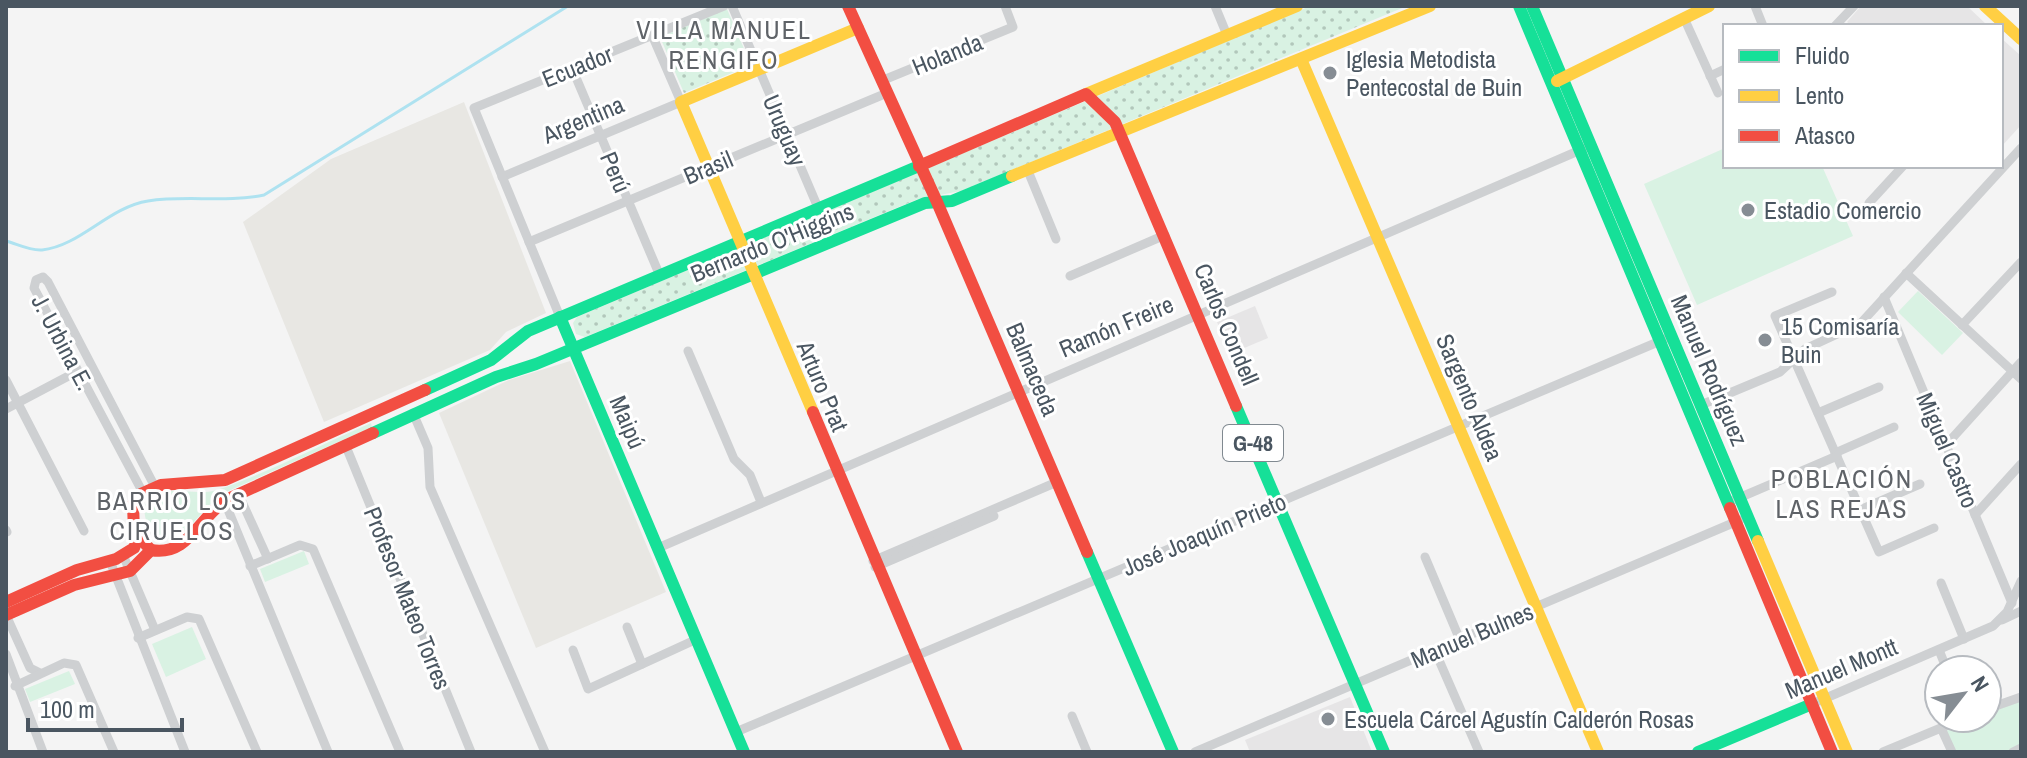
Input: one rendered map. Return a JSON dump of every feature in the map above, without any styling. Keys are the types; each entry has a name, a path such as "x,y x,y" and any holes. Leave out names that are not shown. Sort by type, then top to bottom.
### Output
{"main road":[{"name":"Bernardo O'Higgins","path":"148,488 215,484 491,360 522,334 560,317 1297,6"},
{"name":"Bernardo O'Higgins","path":"151,550 169,552 181,547 224,500 413,413 925,203 952,201 1430,6"},
{"name":"Manuel Rodríguez","path":"1519,6 1586,148 1818,701 1847,752"},
{"name":"Manuel Rodríguez","path":"1532,6 1557,81"},
{"path":"1557,81 1709,6"},
{"path":"1985,6 2021,38"},
{"name":"Balmaceda","path":"851,7 1173,752"},
{"name":"Argentina","path":"681,102 858,28"},
{"name":"Sargento Aldea","path":"1301,59 1598,752"},
{"name":"G-48","path":"1086,94 1111,117 1122,134"},
{"name":"Arturo Prat","path":"681,102 874,564 957,752"},
{"name":"Carlos Condell","path":"1122,134 1384,752"},
{"name":"Maipú","path":"560,317 744,752"},
{"name":"Manuel Rodríguez","path":"1666,338 1701,405 1734,500"},
{"path":"376,412 382,427"},
{"path":"318,438 324,454"},
{"path":"6,615 74,585 130,571 151,550 138,538 131,518 133,504 148,488"},
{"path":"6,602 77,570 123,555 134,548 138,538"},
{"name":"Manuel Rodríguez","path":"1818,701 1832,752"},
{"name":"Manuel Montt","path":"1698,752 1818,701"}],"street":[{"name":"Ecuador","path":"474,108 724,6"},
{"name":"Uruguay","path":"732,6 819,210"},
{"name":"Holanda","path":"884,87 1013,27 1005,6"},
{"path":"1215,6 1227,35"},
{"path":"1839,24 1854,6"},
{"path":"1684,18 1718,93"},
{"name":"Arturo Prat","path":"652,35 681,102"},
{"name":"Perú","path":"572,68 660,276"},
{"path":"1710,76 1723,70"},
{"name":"Brasil","path":"529,242 787,135 884,87"},
{"name":"Argentina","path":"502,177 681,102"},
{"name":"Maipú","path":"474,108 560,317"},
{"name":"Ramón Freire","path":"658,548 1586,148"},
{"path":"2003,163 2021,148"},
{"path":"1869,203 1901,168"},
{"path":"1701,405 1780,372 1811,346 1858,325 1996,169"},
{"path":"1028,171 1056,239"},
{"path":"1070,276 1165,235"},
{"path":"1962,325 2021,262"},
{"path":"1906,273 2021,379"},
{"name":"J. Urbina E.","path":"43,277 148,488 78,371 34,288 33,284 43,277"},
{"path":"1832,292 1775,316 1879,552 1934,528"},
{"name":"Miguel Castro","path":"1884,297 2012,603"},
{"name":"José Joaquín Prieto","path":"736,732 1666,338"},
{"path":"688,351 734,459 750,475 761,502"},
{"path":"1946,445 2021,362"},
{"path":"6,409 78,371"},
{"path":"6,380 84,531"},
{"path":"1818,413 1879,387"},
{"path":"413,413 428,448 430,487 544,752"},
{"path":"1734,500 1894,427"},
{"name":"Profesor Mateo Torres","path":"345,444 471,752"},
{"path":"1975,515 2021,464"},
{"path":"1860,510 1920,484"},
{"path":"874,564 1059,485"},
{"path":"238,493 268,559"},
{"path":"224,500 328,752"},
{"name":"Manuel Bulnes","path":"1195,752 1742,520"},
{"path":"250,566 300,545 309,545 315,551 400,752"},
{"path":"123,555 155,630"},
{"path":"1425,557 1460,640"},
{"path":"110,561 185,752"},
{"name":"Manuel Montt","path":"1999,621 2012,603 2021,581"},
{"path":"1941,583 1964,639"},
{"name":"Manuel Montt","path":"1818,701 1964,639 2021,611"},
{"path":"6,615 30,668 40,673"},
{"path":"138,638 187,617 197,618 203,624 257,752"},
{"path":"627,627 642,664"},
{"path":"573,650 588,689 697,639"},
{"path":"1939,650 1941,654"},
{"path":"1435,651 1479,752"},
{"path":"6,654 15,686 43,752"},
{"path":"15,686 64,663 73,664 80,670 114,752"},
{"path":"1072,716 1087,752"},
{"path":"1883,752 1926,734"},
{"path":"2013,752 2021,748"}],"shaded area":[{"path":"1861,6 1967,6 1986,24 1850,24 1847,22"},
{"path":"2003,40 2021,56 2021,125 2003,145"},
{"path":"464,102 546,313 506,332 490,350 324,422 243,222 331,159"},
{"path":"1255,306 1268,338 1230,354 1217,322"},
{"path":"570,361 666,592 536,648 439,413 509,380"},
{"name":"Escuela Cárcel Agustín Calderón Rosas","path":"1350,697 1372,752 1250,752 1245,740"}],"green space":[{"path":"1310,6 1407,6 961,191 918,199 585,337 576,334 573,323 577,317"},
{"path":"727,9 751,65 684,93 660,37"},
{"name":"Estadio Comercio","path":"1723,149 1723,168 1823,168 1853,236 1697,305 1644,184"},
{"path":"1918,291 1963,333 1942,355 1898,312"},
{"path":"371,423 372,427 226,492 175,539 155,535 148,526 144,506 159,493 217,490 276,467"},
{"path":"304,551 309,564 265,582 260,569"},
{"path":"192,627 206,659 166,677 152,644"},
{"path":"69,671 75,684 30,702 25,689"},
{"path":"2019,701 2021,745 2005,752 1955,752 1947,734 2003,734 2003,708"}],"waterway":[{"path":"6,241 42,250 69,242 120,211 148,201 264,195 568,6"}],"traffic: fast":[{"path":"1519,6 1730,508"},
{"path":"1532,6 1758,541"},
{"path":"425,390 491,360 528,331 919,166"},
{"path":"373,433 496,377 536,364 925,203 952,201 1012,176"},
{"path":"560,317 744,752"},
{"path":"1236,406 1384,752"},
{"path":"1087,552 1173,752"},
{"path":"1698,752 1812,704"}],"traffic: slow":[{"path":"1086,94 1297,6"},
{"path":"1012,176 1430,6"},
{"path":"1557,81 1709,6"},
{"path":"1985,6 2021,39"},
{"path":"813,412 681,102 858,28"},
{"path":"1301,59 1598,752"},
{"path":"1758,541 1847,752"}],"traffic: jam":[{"path":"848,6 937,202 1087,552"},
{"path":"919,166 1086,94 1115,122 1236,406"},
{"path":"373,433 228,499 193,534 175,547 164,551 151,550 134,532 133,504 141,494 161,485 225,480 425,390"},
{"path":"813,412 957,752"},
{"path":"1730,508 1832,752"},
{"path":"6,602 77,570 116,559 134,548 138,538"},
{"path":"6,615 74,585 130,571 151,550"}],"place":[{"name":"Iglesia Metodista Pentecostal de Buin","path":"1330,73"},
{"name":"Estadio Comercio","path":"1748,210"},
{"name":"15 Comisaría Buin","path":"1765,340"},
{"name":"Escuela Cárcel Agustín Calderón Rosas","path":"1328,719"}],"district":[{"name":"VILLA MANUEL RENGIFO","path":"724,44"},
{"name":"POBLACIÓN LAS REJAS","path":"1842,493"},
{"name":"BARRIO LOS CIRUELOS","path":"172,515"}]}
